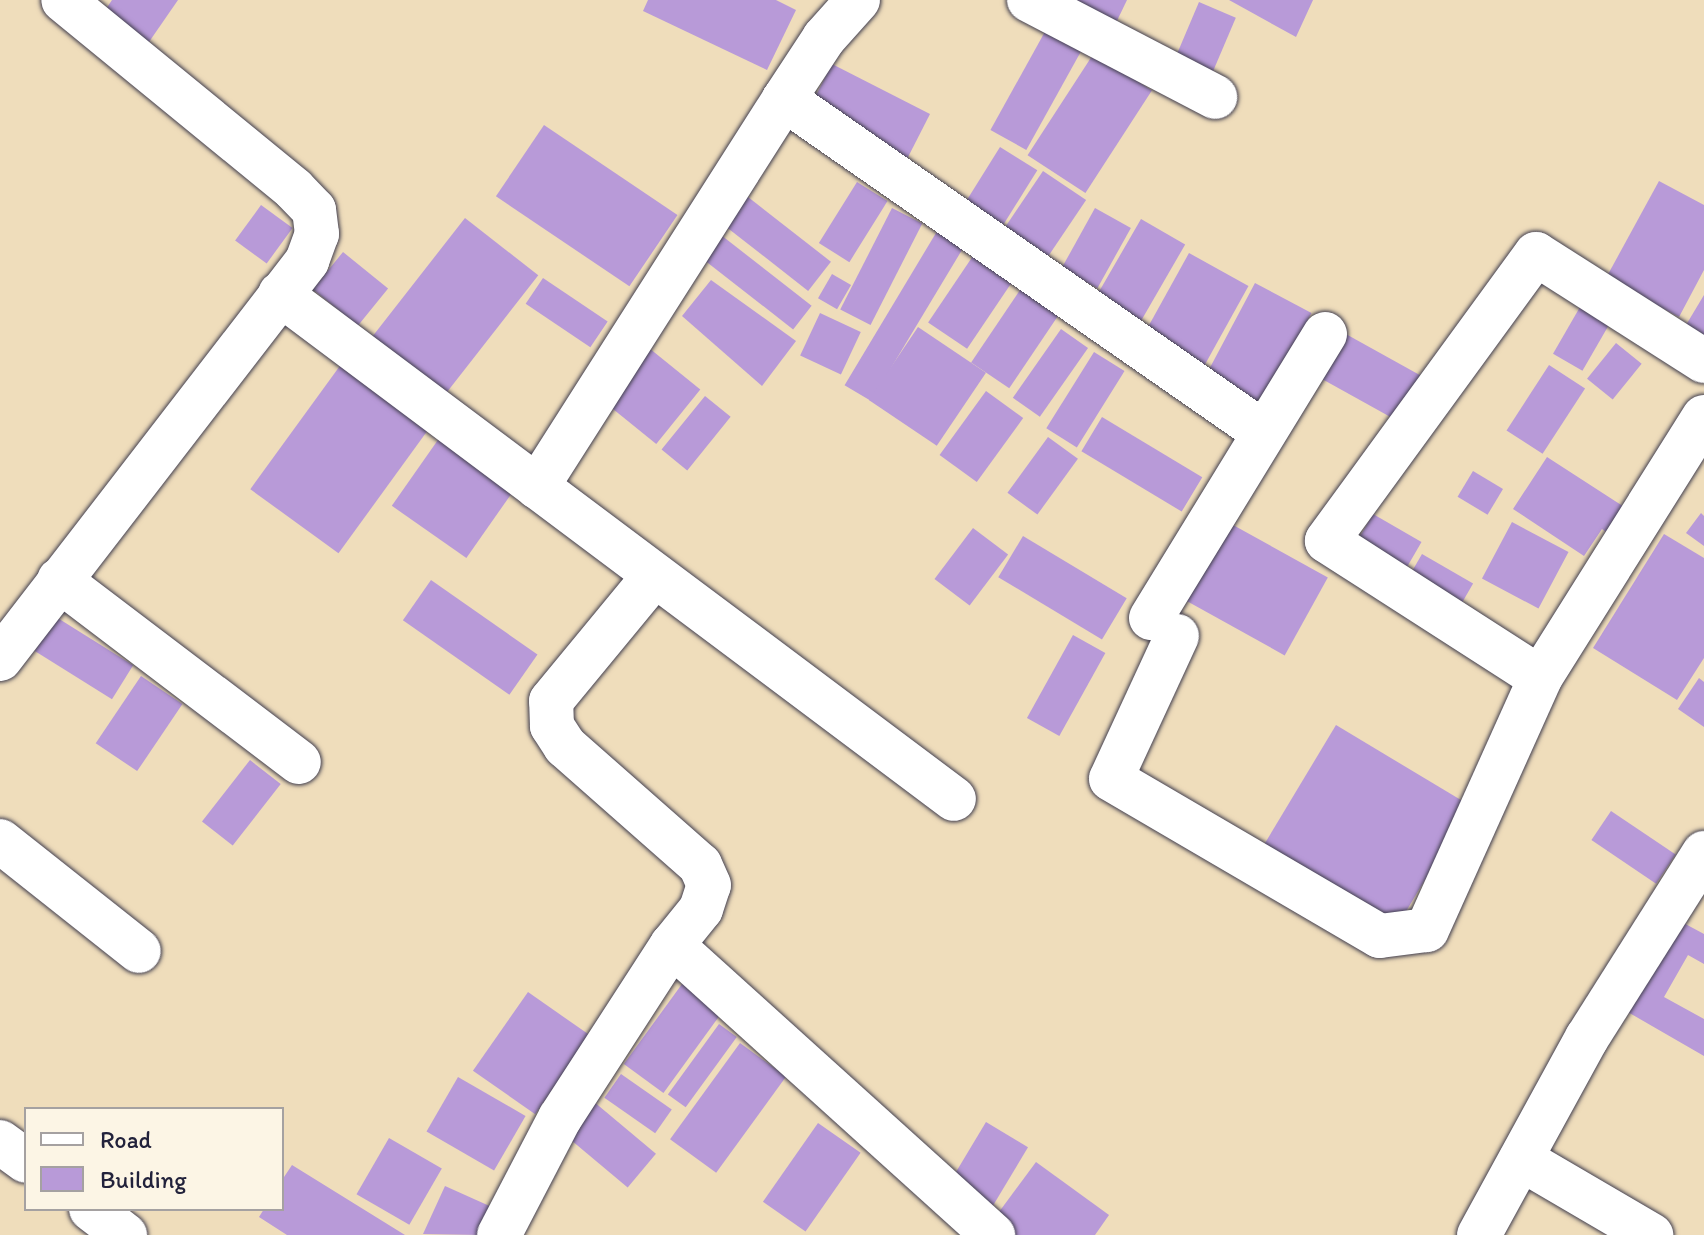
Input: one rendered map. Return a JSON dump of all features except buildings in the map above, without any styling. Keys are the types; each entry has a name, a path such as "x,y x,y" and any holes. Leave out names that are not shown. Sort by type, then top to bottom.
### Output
{"street":[{"path":"0,659 307,261 317,234 314,210 63,0"},
{"path":"537,487 824,38 858,0"},
{"path":"1029,0 1215,97"},
{"path":"784,99 1263,432"},
{"path":"1540,678 1327,541 1536,254 1704,361"},
{"path":"280,294 954,799"},
{"path":"1325,334 1263,432 1164,627 1111,779 1380,936 1427,930 1540,678 1704,417"},
{"path":"499,1235 560,1118 672,945 701,909 709,885 700,865 565,746 552,726 551,701 655,575"},
{"path":"59,580 299,762"},
{"path":"0,841 139,951"},
{"path":"1479,1235 1587,1038 1704,853"},
{"path":"672,945 993,1235"},
{"path":"0,1142 24,1160"},
{"path":"1521,1159 1651,1235"},
{"path":"94,1211 125,1235"}]}
